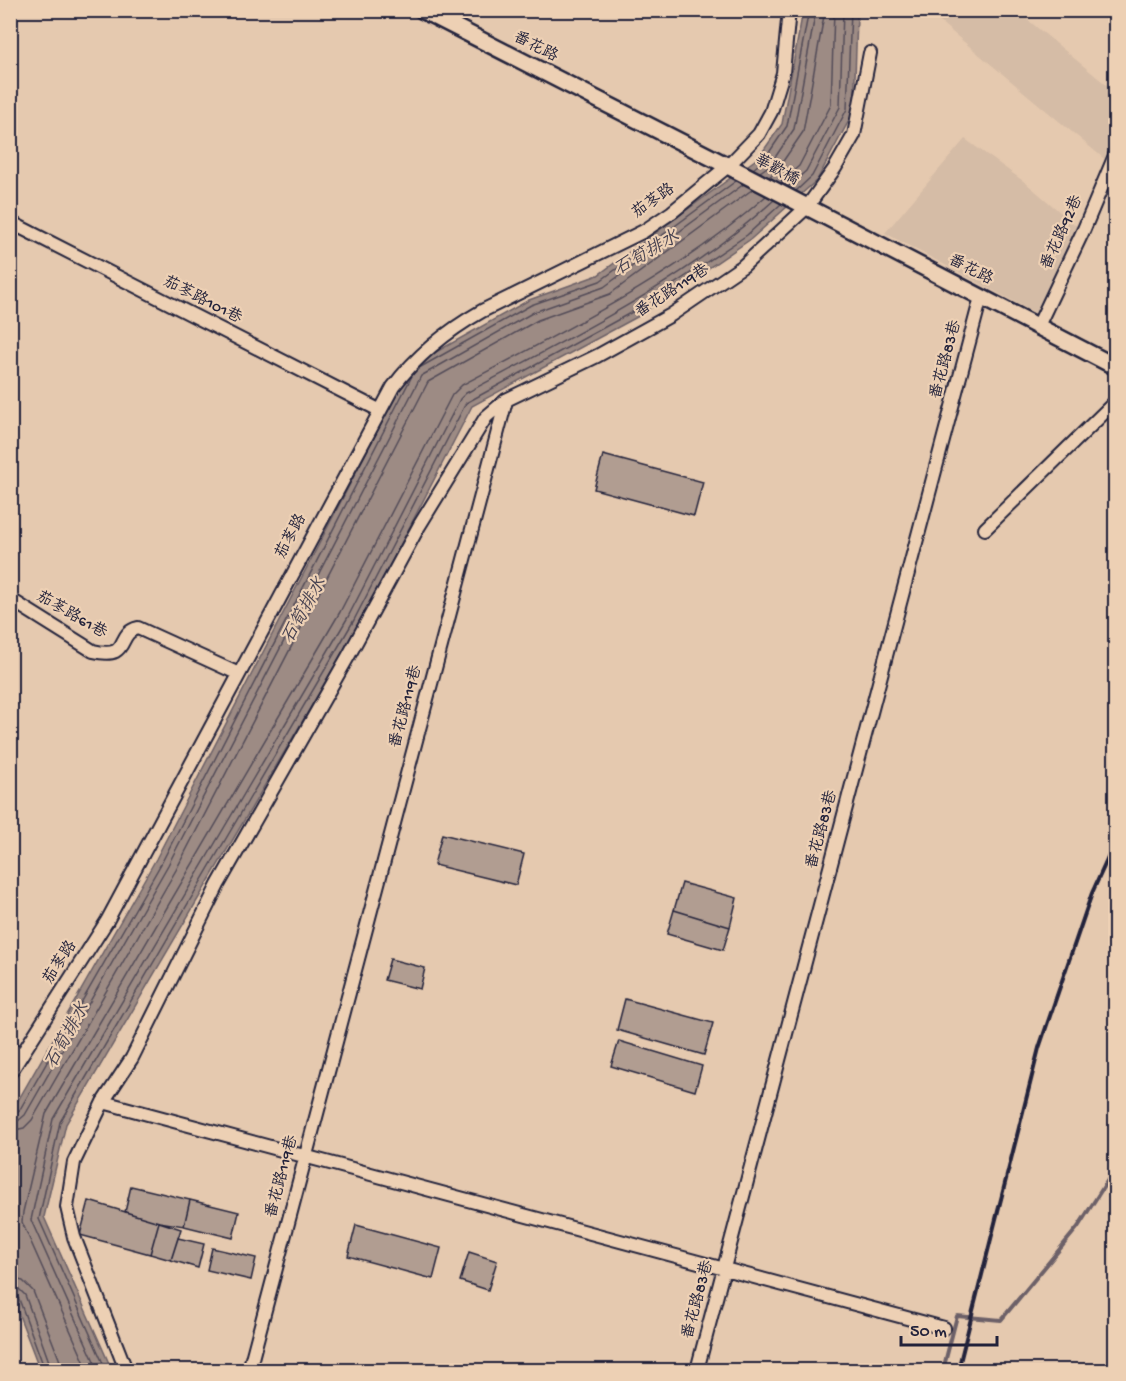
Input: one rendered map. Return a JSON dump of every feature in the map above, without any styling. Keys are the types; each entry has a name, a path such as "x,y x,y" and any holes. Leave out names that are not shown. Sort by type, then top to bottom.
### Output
{"main road":[{"name":"番花路","path":"422,10 728,166"},
{"name":"華歡橋","path":"728,166 807,207"},
{"name":"番花路","path":"807,207 1116,367"}],"street":[{"name":"茄苳路","path":"10,1073 107,921 393,387 411,364 456,327 482,311 644,231 672,212 728,166 759,134 771,112 783,73 789,10"},
{"name":"番花路119巷","path":"249,1371 506,400 597,356 671,315 743,266 807,207 835,168 854,135 870,52"},
{"name":"番花路92巷","path":"1038,326 1084,229 1116,153"},
{"name":"茄苳路101巷","path":"10,222 379,410"},
{"name":"番花路83巷","path":"697,1371 981,297"},
{"path":"126,1371 74,1237 67,1207 74,1162 104,1102 132,1058 218,885 349,656 419,526 486,417 506,400"},
{"path":"985,530 1116,401"},
{"name":"茄苳路61巷","path":"10,599 93,651 104,654 115,652 121,647 129,631 138,628 239,674"},
{"path":"10,1048 21,1056"},
{"path":"104,1102 944,1328"}],"shaded area":[{"path":"927,11 1017,11 1115,92 1115,139 1108,162"},
{"path":"965,139 1026,183 1081,230 1037,314 885,233"}],"water":[{"name":"石筍排水","path":"803,11 856,11 857,16 854,111 817,180 751,239 637,317 472,406 360,623 66,1124 44,1217 112,1370 40,1370 11,1294 11,1113 156,859 411,366 529,300 598,275 759,157 782,124"}],"building":[{"path":"603,455 703,482 694,516 594,489"},
{"path":"442,834 524,854 516,885 434,865"},
{"path":"682,883 737,898 730,927 674,910"},
{"path":"674,910 730,927 723,950 667,934"},
{"path":"390,959 425,968 420,989 384,980"},
{"path":"625,999 713,1023 704,1055 617,1030"},
{"path":"619,1041 702,1066 695,1091 611,1066"},
{"path":"131,1186 190,1200 184,1226 159,1222 125,1212"},
{"path":"190,1200 239,1212 233,1238 184,1226"},
{"path":"89,1201 159,1222 150,1254 80,1235"},
{"path":"159,1222 181,1229 171,1260 150,1254"},
{"path":"356,1225 441,1248 433,1279 348,1256"},
{"path":"178,1238 204,1244 198,1268 171,1260"},
{"path":"212,1248 256,1258 251,1280 207,1270"},
{"path":"469,1252 497,1261 488,1290 460,1281"}],"waterway":[{"path":"943,1370 957,1316 1001,1320 1078,1227 1116,1167"}],"railway":[{"path":"958,1370 1039,1048 1092,893 1116,840"}]}
